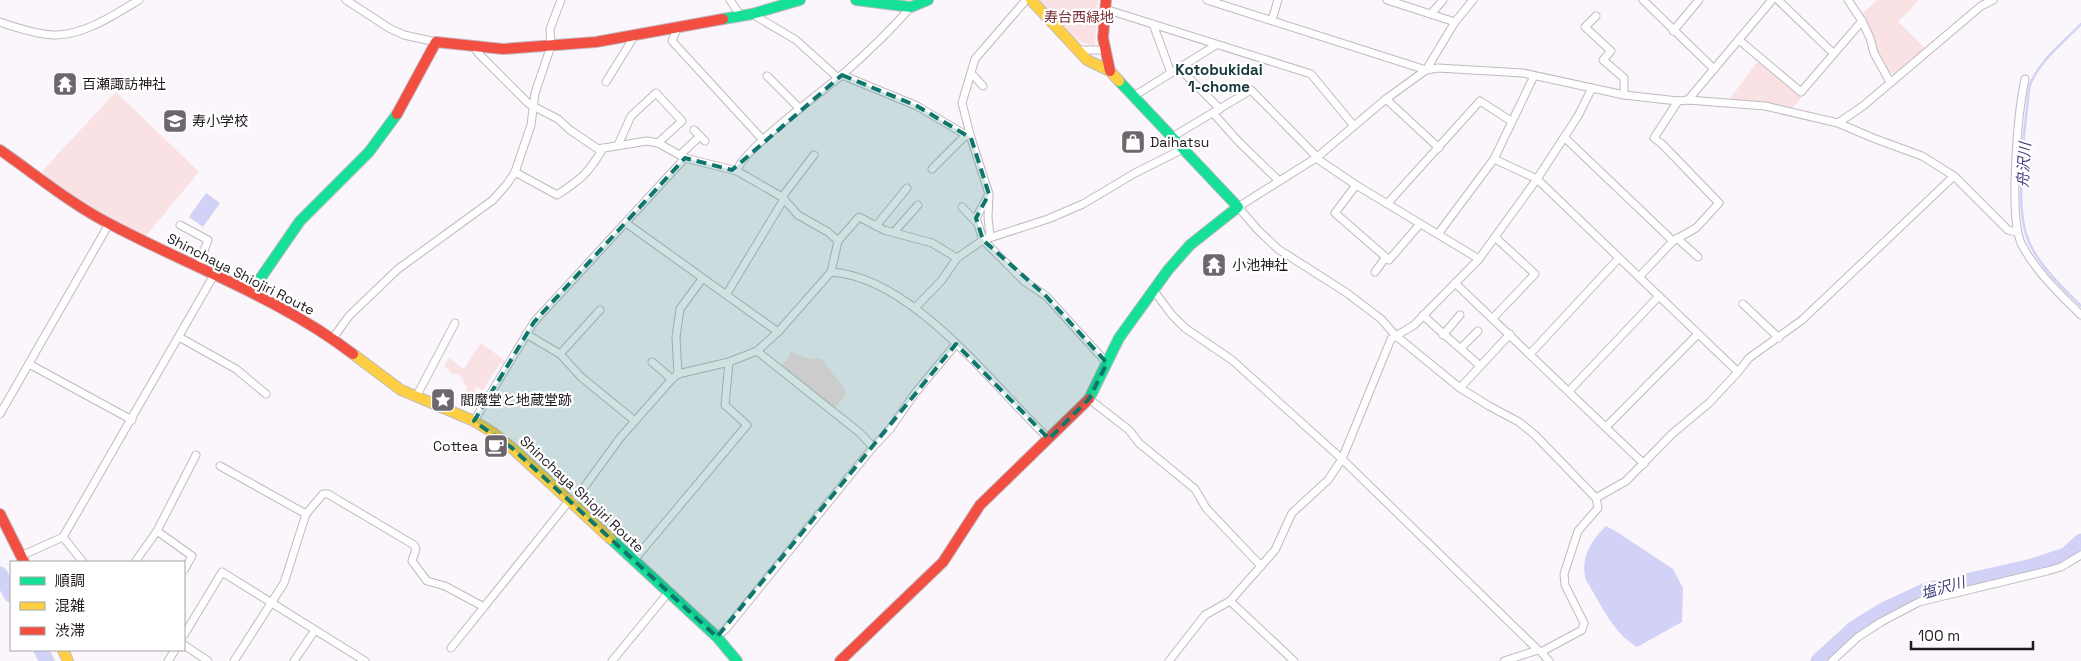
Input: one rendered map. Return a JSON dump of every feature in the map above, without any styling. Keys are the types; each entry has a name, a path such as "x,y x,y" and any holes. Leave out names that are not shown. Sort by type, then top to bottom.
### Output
{"street":[{"path":"0,22 31,31 54,35 65,34 92,26 139,0"},
{"path":"346,0 396,31 436,42 503,49 596,42 752,14 778,3 800,0"},
{"path":"333,338 349,316 398,269 493,200 507,184 514,172 531,124 535,93 551,46 550,29 561,0"},
{"path":"730,0 740,16"},
{"path":"856,0 911,7"},
{"path":"737,171 738,165 763,140 887,34 911,7 928,0"},
{"path":"986,239 989,194 968,137 962,103 975,59 1026,0"},
{"path":"1031,0 1087,60 1110,71 1258,230 1278,249 1347,293 1381,319 1395,335 1460,388 1519,422 1596,498 1598,508 1578,531 1564,574 1565,585 1584,623 1582,630 1542,652 1549,661"},
{"path":"1207,0 1426,70 1438,68 1472,69 1523,73 1624,95 1678,101 1688,100 1765,106 1838,123 1922,156 1954,176 2008,230 2016,232"},
{"path":"1272,20 1278,0"},
{"path":"1388,0 1455,22"},
{"path":"1431,14 1443,0"},
{"path":"840,661 943,562 980,505 1005,478 1049,439 1089,399 1120,338 1168,270 1190,245 1238,207 1316,158 1386,99 1426,70 1455,22 1473,0"},
{"path":"1643,0 1714,69"},
{"path":"1673,31 1699,0"},
{"path":"1688,100 1772,0"},
{"path":"1778,0 1833,53"},
{"path":"1848,0 1862,21 1870,38 1874,53 1890,82"},
{"path":"1838,123 1863,106 1981,6 1993,0"},
{"path":"1110,71 1103,38 1106,4 1153,24 1311,74 1354,126"},
{"path":"752,14 796,40 840,76 891,93 917,106 968,137"},
{"path":"1596,16 1585,27 1611,52 1603,60 1624,78 1624,95"},
{"path":"1739,40 1801,92 1862,21"},
{"path":"1153,24 1171,73"},
{"path":"678,26 672,41 763,140"},
{"path":"607,77 636,35"},
{"path":"251,292 300,221 369,152 393,122 436,42"},
{"path":"473,45 478,53 534,108 558,118 570,130 598,149 647,141 658,143 682,157 737,171 783,198 798,216 828,232 838,241"},
{"path":"1134,96 1216,45"},
{"path":"1078,50 1105,50"},
{"path":"1179,68 1220,109"},
{"path":"971,73 983,86"},
{"path":"767,76 800,109"},
{"path":"1438,234 1494,158 1534,76"},
{"path":"2025,79 2016,152 2016,232 2036,266 2066,301 2081,314"},
{"path":"1169,661 1205,615 1230,601 1261,566 1275,550 1292,513 1328,480 1342,459 1392,339 1395,335 1414,325 1478,259 1496,237 1578,116 1592,88"},
{"path":"1172,137 1251,90 1316,158 1356,185 1478,259"},
{"path":"618,145 631,116 656,93 682,121 658,143"},
{"path":"1386,99 1439,148"},
{"path":"1387,204 1480,101 1511,122"},
{"path":"1639,277 1675,240 1696,228 1718,203 1654,138 1678,101"},
{"path":"1213,113 1238,141 1279,181"},
{"path":"474,421 534,322 626,222 682,157 703,139 694,130"},
{"path":"932,169 968,137"},
{"path":"1564,137 1675,240 1698,257"},
{"path":"514,172 557,195 582,178 594,164 603,148"},
{"path":"915,308 942,280 957,258 986,239 1048,219 1083,204 1135,173 1183,149"},
{"name":"Shinchaya Shiojiri Route","path":"0,150 82,208 109,224 251,292 333,338 388,381 416,397 474,421 500,438 717,638 736,661"},
{"path":"726,295 783,198 809,158"},
{"path":"1494,158 1536,179 1738,372"},
{"path":"1596,498 1626,481 1672,434 1709,403 1749,358 1802,320 1954,176"},
{"path":"1356,185 1335,212 1389,260 1420,224"},
{"path":"876,226 907,188"},
{"path":"976,222 976,218 989,194"},
{"path":"894,232 918,205"},
{"path":"962,207 976,222 986,239 1024,281 1046,296 1106,363"},
{"path":"451,648 571,503 620,438 675,377 729,362 757,351 778,332 831,272 838,241 859,217 876,226 932,243 957,258"},
{"path":"626,222 702,279 778,332"},
{"path":"0,414 109,224"},
{"path":"180,225 208,240 198,267"},
{"path":"1493,318 1535,274 1496,237"},
{"path":"1375,272 1386,257"},
{"path":"1530,354 1619,258"},
{"path":"831,272 865,281 886,290 915,308 956,344 1049,439"},
{"path":"0,514 22,559 63,537 214,275"},
{"path":"675,377 676,337 680,309 702,279"},
{"path":"1455,283 1644,464"},
{"path":"1154,291 1172,315 1186,328 1232,360 1342,459 1538,650 1504,661"},
{"path":"1569,391 1659,296"},
{"path":"1742,304 1778,338"},
{"path":"560,354 600,310"},
{"path":"1443,334 1460,315"},
{"path":"1423,316 1480,366"},
{"path":"416,397 455,323"},
{"path":"1461,348 1478,331"},
{"path":"526,334 560,354 581,376 635,421"},
{"path":"1460,388 1510,334"},
{"path":"1606,427 1698,334"},
{"path":"179,336 236,369 266,394"},
{"path":"717,638 873,447 890,429 916,392 956,344"},
{"path":"757,351 860,433 873,447"},
{"path":"652,362 675,377"},
{"path":"634,560 746,425 725,405 729,362"},
{"path":"29,364 132,420"},
{"path":"1089,399 1129,430 1140,443 1190,484 1206,508 1261,566"},
{"path":"136,561 157,531 196,455"},
{"path":"220,466 306,514"},
{"path":"234,661 284,583 306,514 323,494 328,494 414,545 416,549 412,561 427,581 445,586 484,607"},
{"path":"157,531 192,556 185,568"},
{"path":"63,537 82,561"},
{"path":"1832,661 1858,637 1881,622 1919,602 2061,567 2081,555"},
{"path":"185,633 222,572 365,661"},
{"path":"612,661 668,593"},
{"path":"1230,601 1294,661"},
{"path":"294,661 315,630"},
{"path":"185,646 208,661"}],"highlighted area":[{"path":"842,75 917,106 971,138 989,194 976,218 983,240 1046,296 1107,363 1089,399 1049,439 956,344 717,637 512,448 474,421 534,322 685,158 732,170"}],"green space":[{"name":"寿台西緑地","path":"1037,0 1098,0 1095,45 1087,44 1071,35"},
{"path":"1877,0 1919,0 1898,22 1925,48 1895,74 1889,72 1878,54 1862,14"},
{"path":"1758,61 1802,97 1791,110 1763,102 1729,100"},
{"path":"116,92 199,172 144,238 92,210 44,175 43,170"},
{"path":"481,343 507,362 504,365 500,363 483,390 476,387 474,392 479,395 476,399 469,396 470,393 466,391 467,388 459,374 453,374 444,366 449,358 464,369"},
{"path":"790,351 809,359 821,358 847,393 833,410 780,367 788,359"}],"water":[{"path":"206,193 220,203 203,227 189,217"},
{"path":"1606,526 1673,569 1683,588 1682,622 1637,647 1628,641 1614,626 1586,580 1584,572 1585,557 1595,538"}],"waterway":[{"name":"舟沢川","path":"2081,24 2045,60 2030,85 2021,174 2024,224 2031,247 2050,274 2081,306"},
{"name":"塩沢川","path":"1818,661 1854,628 1883,610 1926,590 2032,566 2066,555 2081,541"},
{"path":"0,574 10,593"},
{"path":"42,651 47,661"}],"traffic: fast":[{"path":"723,19 752,14 800,0"},
{"path":"856,0 911,7 928,0"},
{"path":"1089,399 1119,338 1168,270 1190,245 1238,207 1119,81"},
{"path":"251,292 300,221 369,152 397,114"},
{"path":"611,539 717,637 737,661"}],"traffic: slow":[{"path":"1031,0 1087,60 1110,71 1119,81"},
{"path":"353,354 401,390 474,421 492,432 611,539"},
{"path":"63,651 68,661"}],"traffic: jam":[{"path":"1106,0 1103,38 1110,71"},
{"path":"397,114 436,42 503,49 596,42 723,19"},
{"path":"0,150 96,216 296,316 353,354"},
{"path":"840,661 943,562 980,505 1089,399"},
{"path":"0,514 24,561"}],"place":[{"name":"百瀬諏訪神社","path":"65,84"},
{"name":"寿小学校","path":"175,121"},
{"name":"Daihatsu","path":"1133,142"},
{"name":"小池神社","path":"1214,265"},
{"name":"閻魔堂と地蔵堂跡","path":"443,400"},
{"name":"Cottea","path":"496,446"}],"district":[{"name":"Kotobukidai 1-chome","path":"1219,78"}]}
